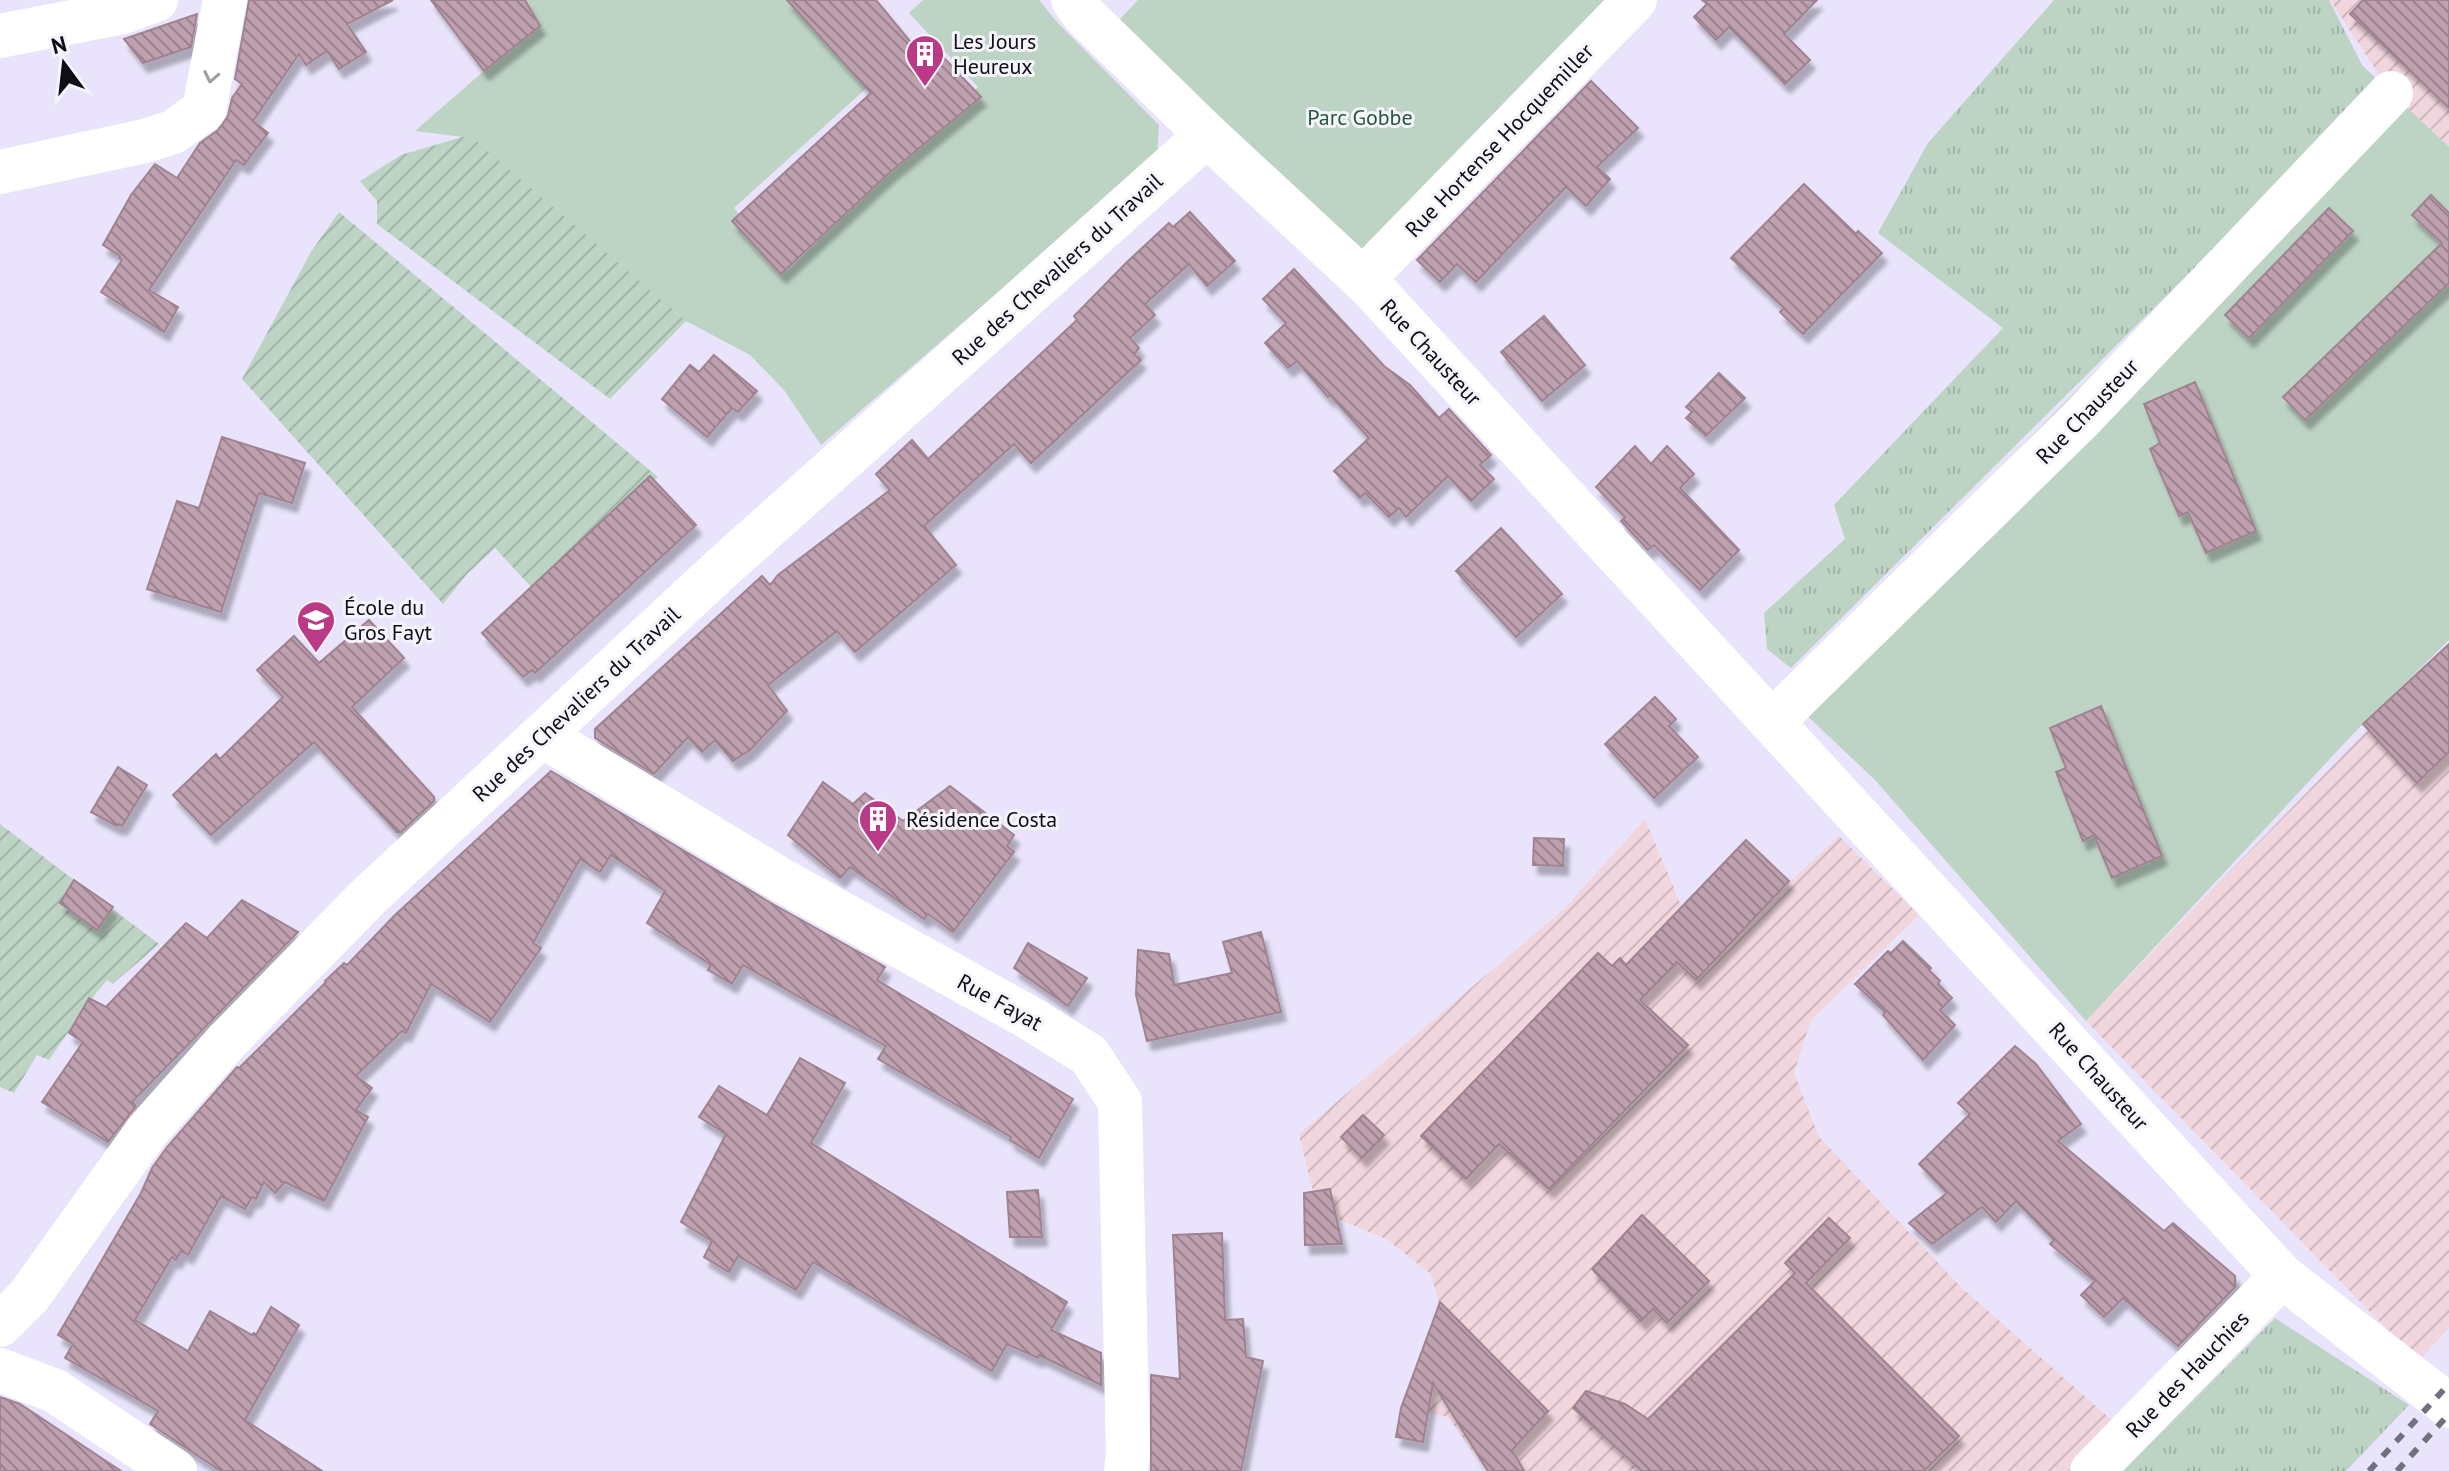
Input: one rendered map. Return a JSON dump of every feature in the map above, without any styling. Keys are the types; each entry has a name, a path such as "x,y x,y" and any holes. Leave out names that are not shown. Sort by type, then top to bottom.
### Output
{"street":[{"path":"0,36 124,12 156,0"},
{"path":"0,172 145,141 173,132 204,110 225,0"},
{"name":"Rue Chausteur","path":"1073,0 1084,15 1207,135 1363,279 2282,1276 2449,1406"},
{"name":"Rue Hortense Hocquemiller","path":"1363,279 1635,0"},
{"name":"Rue Chausteur","path":"1773,721 2080,420 2391,93"},
{"name":"Rue des Chevaliers du Travail","path":"0,1325 29,1296 147,1131 225,1043 368,897 723,567 1207,135"},
{"name":"Rue Fayat","path":"543,736 783,881 1028,1017 1089,1055 1120,1102 1126,1282 1126,1471"},
{"name":"Rue des Hauchies","path":"2092,1471 2282,1276"},
{"path":"0,1370 55,1391 175,1471"}],"shaded area":[{"path":"2330,0 2449,0 2449,147 2391,93"},
{"path":"2449,647 2449,1328 2418,1361 2086,1021"},
{"path":"1645,819 1681,905 1730,937 1839,836 1919,915 1811,1020 1794,1073 1819,1137 1961,1287 2117,1425 2071,1471 1487,1471 1448,1417 1401,1407 1439,1303 1431,1274 1386,1239 1338,1219 1312,1188 1299,1134 1564,909"}],"green space":[{"path":"524,0 797,0 871,84 734,208 787,271 978,87 909,13 923,0 1039,0 1159,125 1157,155 821,445 784,390 750,355 686,321 463,137 415,131 485,70"},
{"name":"Parc Gobbe","path":"1138,0 1635,0 1363,279 1105,35"},
{"path":"2054,0 2329,0 2362,65 2381,83 1791,668 1767,649 1764,613 1845,539 1834,505 2003,328 1878,233 1928,143"},
{"path":"2381,83 2449,147 2449,640 2354,733 2086,1021 1875,780 1780,690"},
{"path":"469,135 686,321 610,399 377,224 377,201 360,181 401,155"},
{"path":"339,212 658,477 533,589 495,548 467,574 443,604 242,379 311,252"},
{"path":"0,824 159,944 113,984 107,980 49,1060 37,1055 14,1093 0,1087"},
{"path":"2275,1318 2409,1405 2346,1471 2123,1471"}],"building":[{"path":"249,0 393,0 347,24 366,52 339,69 327,51 306,65 299,54 253,121 268,133 244,165 236,160 149,290 178,307 164,332 101,292 122,260 103,245 131,195 155,164 177,178 200,143 218,130 228,116 232,98 242,84 235,79"},
{"path":"431,0 525,0 540,26 484,71"},
{"path":"787,0 876,0 918,51 929,42 981,97 888,174 781,274 732,221 871,93"},
{"path":"1702,0 1817,0 1784,34 1810,60 1785,84 1729,27 1716,40 1694,17 1707,4"},
{"path":"2363,0 2449,0 2449,108 2350,14"},
{"path":"197,14 191,47 143,63 124,39"},
{"path":"1591,81 1638,128 1597,167 1610,179 1586,206 1566,187 1476,282 1457,264 1440,282 1417,260"},
{"path":"1804,184 1856,234 1858,231 1882,253 1803,334 1780,312 1784,308 1731,258"},
{"path":"2431,195 2449,213 2449,283 2305,420 2283,397 2442,243 2412,215"},
{"path":"2329,208 2353,231 2249,338 2225,315"},
{"path":"1190,212 1235,261 1207,286 1189,264 1145,304 1155,315 1130,338 1139,348 1134,354 1141,360 1031,463 1014,444 924,526 956,565 855,652 837,631 768,685 787,711 750,750 733,761 715,740 702,752 688,737 654,774 595,738 595,729 762,576 770,585 778,575 890,490 876,474 912,440 928,459 1077,320 1074,316 1127,262 1169,223 1173,227"},
{"path":"1294,269 1384,366 1410,385 1439,418 1449,409 1491,455 1480,465 1494,479 1471,501 1448,476 1406,517 1399,508 1389,517 1365,493 1360,498 1334,471 1369,438 1297,361 1288,368 1265,343 1286,323 1263,299"},
{"path":"1544,316 1585,365 1542,401 1501,352"},
{"path":"714,355 757,391 738,412 732,408 707,437 662,399 690,365 699,372"},
{"path":"1719,373 1745,398 1706,436 1686,418 1692,412 1686,407"},
{"path":"2195,382 2256,531 2206,553 2188,512 2179,516 2150,449 2160,443 2144,404"},
{"path":"222,437 305,463 292,503 259,493 221,612 147,589 177,501 199,508"},
{"path":"1635,446 1651,464 1667,446 1694,474 1680,488 1739,550 1700,590 1654,545 1648,550 1621,521 1625,517 1596,487"},
{"path":"650,476 696,525 535,673 532,670 523,677 482,633"},
{"path":"1501,528 1562,594 1516,637 1456,571"},
{"path":"369,620 404,658 352,707 434,797 434,801 401,832 397,832 314,742 211,835 173,795 216,754 220,759 283,697 257,670 294,636 319,663"},
{"path":"2449,644 2449,752 2417,783 2363,724"},
{"path":"1655,697 1676,719 1669,726 1698,757 1654,798 1605,744"},
{"path":"2101,706 2162,856 2112,878 2094,835 2083,841 2056,772 2066,768 2050,728"},
{"path":"118,767 147,785 122,826 91,812"},
{"path":"551,771 771,903 882,965 885,967 877,980 1073,1099 1039,1158 1010,1140 1011,1137 878,1059 886,1046 743,965 732,984 708,970 711,965 647,923 665,891 611,855 600,872 580,859 533,943 541,948 490,1022 431,984 406,1033 402,1031 356,1076 372,1088 356,1110 368,1117 324,1201 285,1182 275,1193 264,1182 256,1199 252,1197 245,1209 221,1196 188,1255 181,1251 176,1260 172,1257 135,1320 188,1351 210,1311 252,1335 256,1335 271,1307 299,1325 245,1420 322,1471 221,1471 150,1424 158,1411 65,1358 73,1344 58,1335 141,1193 152,1168 167,1147 237,1067"},
{"name":"Résidence Costa","path":"823,782 853,804 865,793 903,821 950,786 1014,835 1007,846 1014,852 953,932 928,914 924,919 850,867 840,878 788,835"},
{"path":"1534,838 1564,839 1563,866 1533,865"},
{"path":"1746,840 1789,881 1696,980 1677,962 1640,1000 1688,1045 1549,1189 1499,1144 1466,1179 1421,1136 1598,953 1612,966 1620,958 1626,965"},
{"path":"74,880 113,907 97,930 60,903"},
{"path":"242,900 298,932 132,1102 136,1106 108,1142 42,1102 83,1042 69,1033 89,998 106,1007 186,923 207,938"},
{"path":"1261,932 1281,1012 1147,1041 1136,995 1138,950 1169,954 1174,985 1232,973 1223,942"},
{"path":"1903,941 1931,968 1929,970 1940,981 1938,984 1952,998 1940,1010 1955,1025 1923,1060 1883,1015 1885,1012 1855,984 1888,951 1891,953"},
{"path":"1028,943 1087,978 1068,1006 1014,968"},
{"path":"2015,1046 2036,1064 2081,1124 2058,1141 2164,1231 2173,1223 2235,1276 2235,1287 2178,1346 2123,1298 2104,1317 2081,1295 2095,1281 2050,1244 2054,1240 2016,1201 1996,1222 1982,1207 1932,1244 1909,1223 1947,1193 1919,1164 1970,1114 1958,1103"},
{"path":"800,1058 845,1083 811,1143 1067,1302 1051,1330 1101,1353 1101,1385 1039,1355 1038,1358 1007,1344 992,1371 813,1262 796,1290 738,1256 729,1272 704,1257 712,1241 681,1222 726,1134 699,1117 719,1086 767,1115"},
{"path":"1363,1115 1384,1135 1362,1158 1341,1137"},
{"path":"1330,1189 1342,1244 1305,1245 1304,1193"},
{"path":"1038,1190 1042,1237 1010,1237 1007,1192"},
{"path":"1642,1215 1709,1281 1667,1323 1653,1309 1641,1321 1592,1269"},
{"path":"1829,1218 1850,1238 1806,1283 1959,1436 1924,1471 1642,1471 1573,1408 1586,1391 1625,1404 1648,1419 1795,1273 1785,1263"},
{"path":"1222,1233 1225,1320 1243,1319 1246,1357 1263,1361 1241,1471 1151,1471 1151,1375 1180,1379 1173,1235"},
{"path":"1440,1302 1548,1411 1512,1450 1524,1471 1488,1471 1433,1383 1423,1442 1396,1437 1401,1408"},
{"path":"0,1397 20,1404 121,1471 0,1471"}],"railway":[{"path":"2369,1471 2449,1384"},
{"path":"2397,1471 2449,1414"}],"place":[{"name":"Les Jours Heureux","path":"925,88"},
{"name":"École du Gros Fayt","path":"316,654"},
{"name":"Résidence Costa","path":"878,853"}]}
